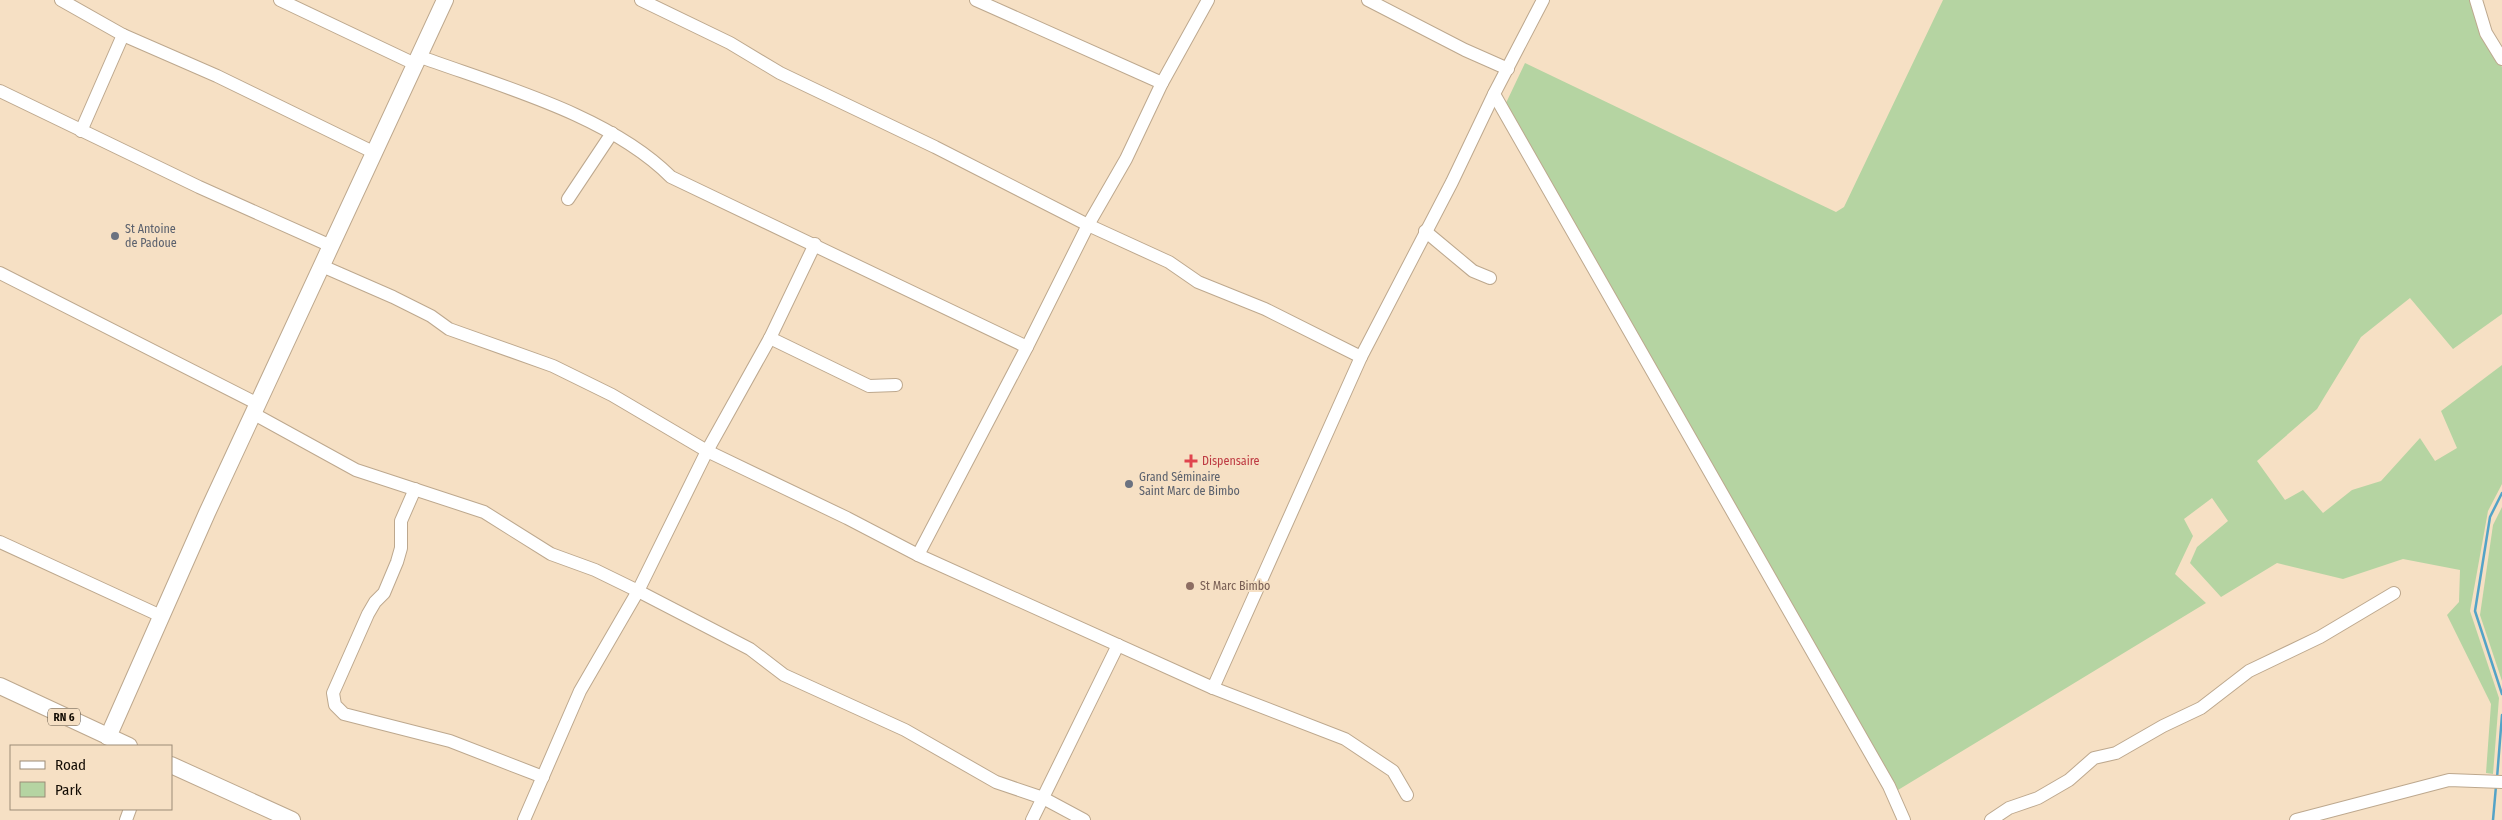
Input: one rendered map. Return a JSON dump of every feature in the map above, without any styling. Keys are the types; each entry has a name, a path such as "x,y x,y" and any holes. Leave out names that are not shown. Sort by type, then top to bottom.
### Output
{"main road":[{"path":"108,737 161,616 373,152 445,0"},
{"name":"RN 6","path":"0,686 127,745"},
{"path":"172,765 292,820"}],"street":[{"path":"61,0 123,35 217,76 373,152"},
{"path":"280,0 416,60 543,101 612,133 652,158 671,177 815,244 1027,347"},
{"path":"640,0 730,43 780,73 935,147 1088,226 1170,262 1198,282 1265,309 1361,356"},
{"path":"976,0 1162,83"},
{"path":"918,555 1088,226 1126,159 1162,83 1208,0"},
{"path":"1368,0 1465,50 1508,69"},
{"path":"1213,688 1361,356 1452,182 1542,0"},
{"path":"2476,0 2486,33 2502,59"},
{"path":"81,131 123,35"},
{"path":"0,91 81,131 331,246"},
{"path":"1494,94 1889,786 1904,820"},
{"path":"568,199 612,133"},
{"path":"1425,231 1473,271 1490,278"},
{"path":"524,820 580,691 638,590 707,451 770,338 815,244"},
{"path":"322,266 393,296 431,316 449,329 553,366 578,378 612,395 707,451 847,518 918,555 1213,688 1345,739 1393,771 1407,796"},
{"path":"0,273 256,409 356,470 484,512 551,554 595,570 638,590 750,648 784,675 906,730 996,782 1042,798 1084,820"},
{"path":"770,338 869,386 896,385"},
{"path":"415,490 401,520 401,548 397,562 384,593 375,602 368,614 332,693 335,704 344,714 450,741 543,777"},
{"path":"0,542 161,616"},
{"path":"1990,820 2010,814 2069,780 2094,758 2116,753 2163,726 2201,708 2250,671 2320,637 2394,593"},
{"path":"1032,820 1118,646"},
{"path":"1886,769 1889,786"},
{"path":"2296,820 2443,781 2496,782"}],"green space":[{"path":"1943,0 2471,0 2483,34 2502,67 2502,314 2453,349 2410,298 2361,337 2317,409 2257,461 2285,500 2303,490 2323,513 2352,490 2381,481 2420,438 2435,461 2457,448 2441,411 2502,365 2502,484 2488,511 2470,611 2499,698 2493,774 2486,773 2491,704 2447,615 2459,602 2460,570 2403,559 2343,579 2277,563 2221,597 2190,563 2197,547 2228,521 2212,498 2184,519 2193,536 2175,574 2206,603 1898,790 1506,103 1525,63 1836,212 1844,207"},
{"path":"2502,507 2502,681 2480,615 2493,525"}],"waterway":[{"path":"2502,493 2490,517 2475,611 2502,694"},
{"path":"2497,778 2502,715"},
{"path":"2493,820 2496,786"}],"place":[{"name":"St Antoine de Padoue","path":"115,236"},
{"name":"Dispensaire","path":"1191,461"},
{"name":"Grand Séminaire Saint Marc de Bimbo","path":"1129,484"},
{"name":"St Marc Bimbo","path":"1190,586"}]}
